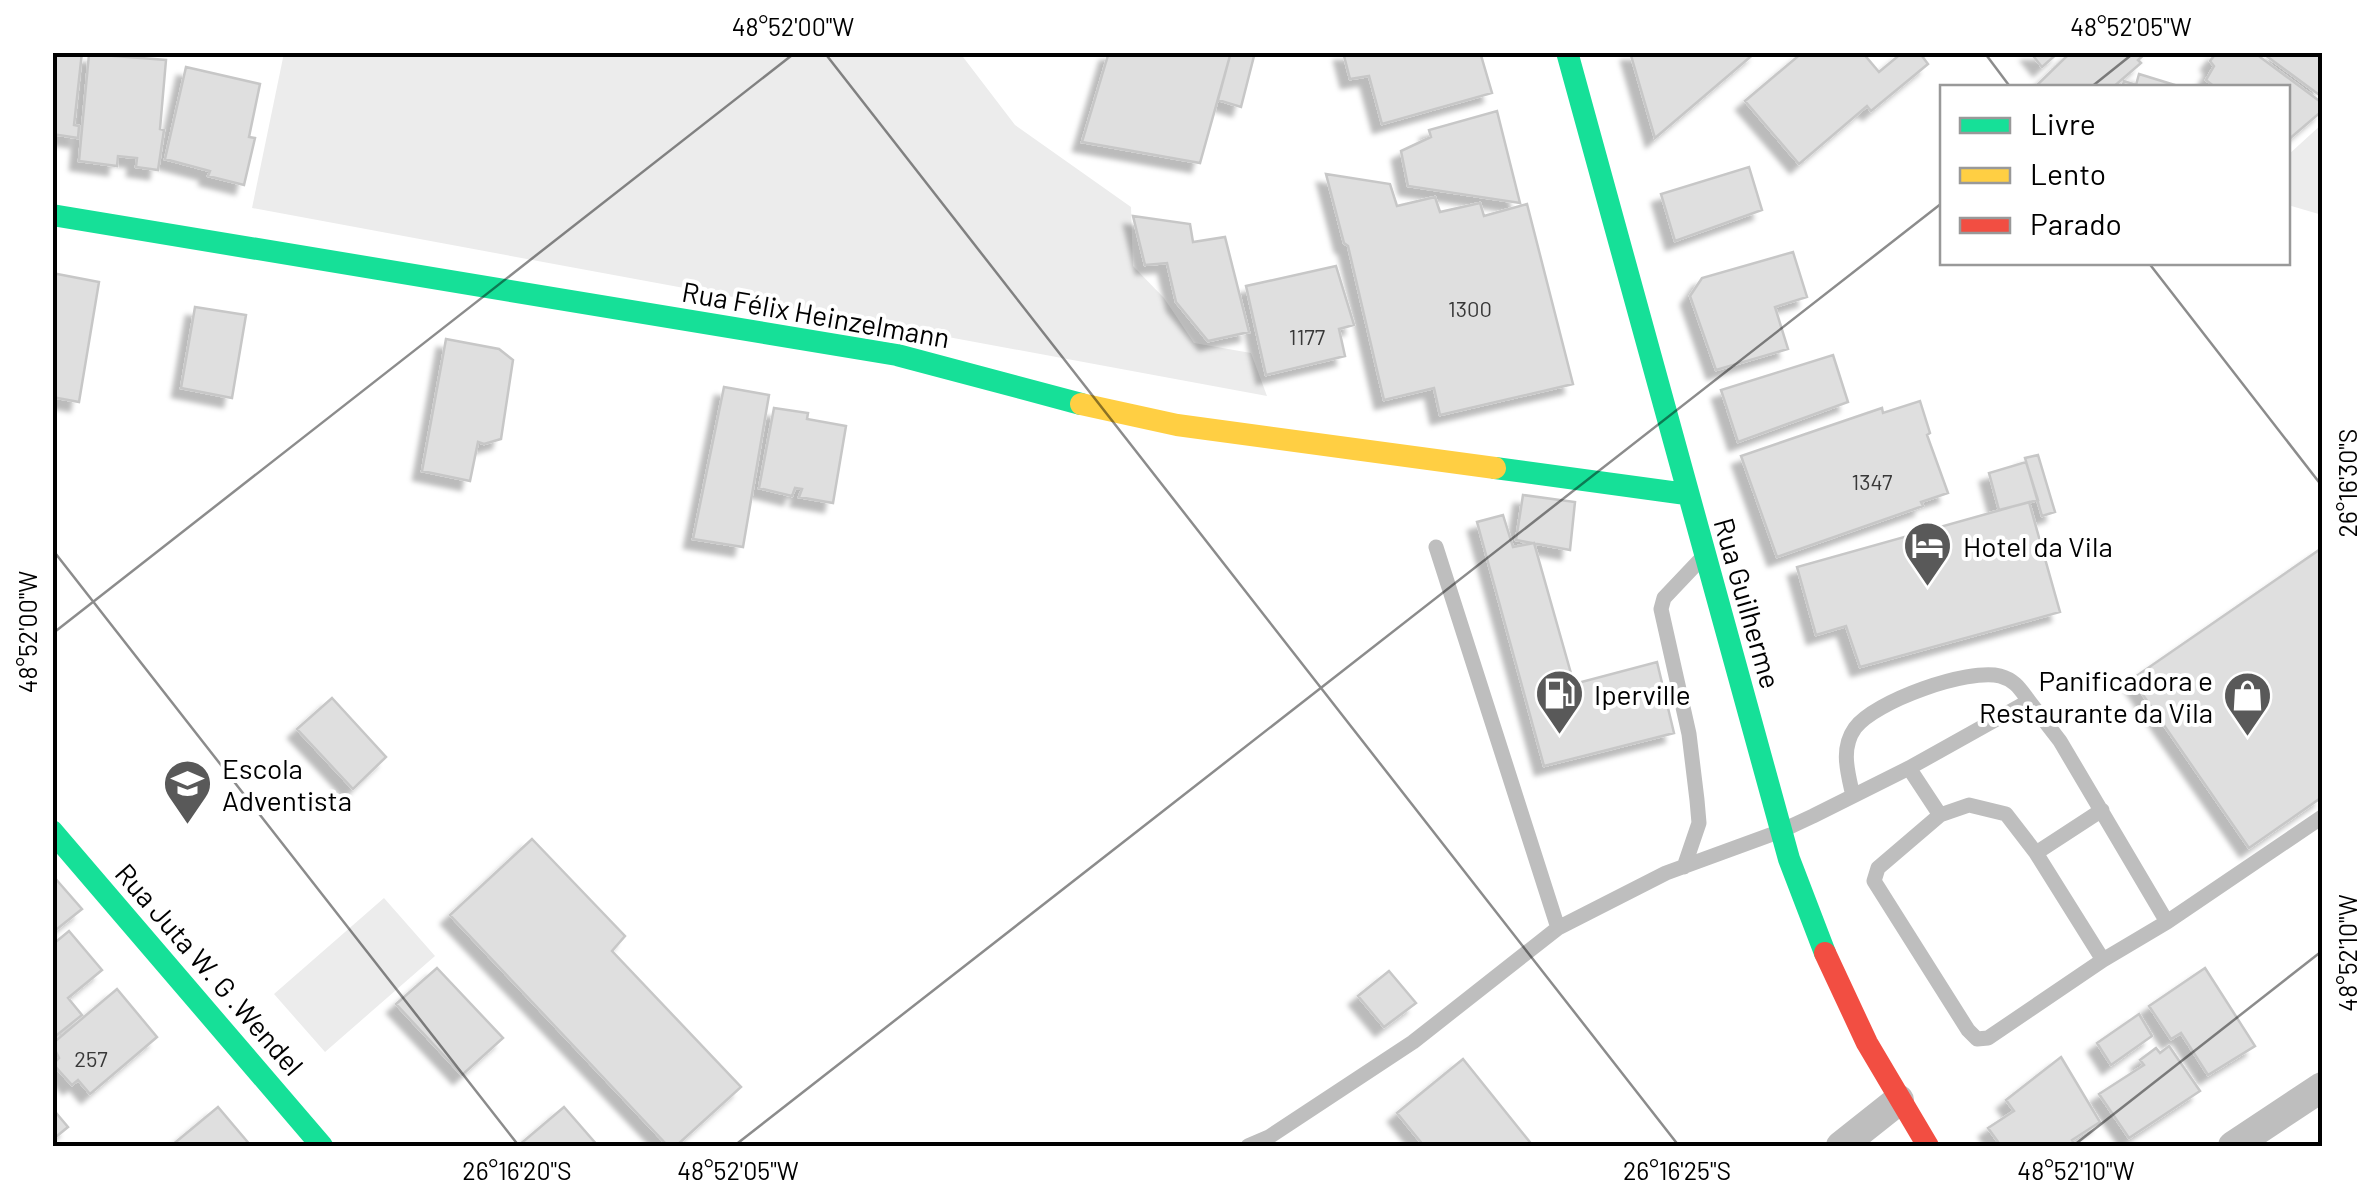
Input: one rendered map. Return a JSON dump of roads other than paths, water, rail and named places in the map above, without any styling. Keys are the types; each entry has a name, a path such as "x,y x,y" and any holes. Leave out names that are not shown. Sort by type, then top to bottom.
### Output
{"street":[{"name":"Rua Guilherme","path":"1567,52 1781,832 1818,943 1898,1100 1928,1146"},
{"name":"Rua Félix Heinzelmann","path":"52,215 897,355 1032,392 1178,425 1686,494"},
{"name":"Rua Juta W. G .Wendel","path":"52,831 322,1146"},
{"path":"2233,1146 2322,1086"},
{"path":"1841,1146 1898,1100"}],"lane":[{"path":"1436,547 1558,928"},
{"path":"1684,866 1698,822 1697,800 1689,734 1661,609 1664,598 1704,556"},
{"path":"1853,796 1845,756 1854,729 1876,709 1921,690 1978,675 1996,675 2014,682 2060,741 2167,922"},
{"path":"1248,1146 1270,1137 1414,1042 1558,928 1608,900 1684,866 1781,832 1909,768 2028,701"},
{"path":"1909,768 1940,815"},
{"path":"2103,960 2036,853 2006,814 1969,804 1940,815 1878,868 1874,881 1968,1030 1977,1039 1988,1038 2322,818"},
{"path":"2036,853 2102,810"}],"place":[{"name":"Hotel da Vila","path":"1928,588"},
{"name":"Iperville","path":"1559,736"},
{"name":"Panificadora e Restaurante da Vila","path":"2248,738"},
{"name":"Escola Adventista","path":"187,826"}]}
